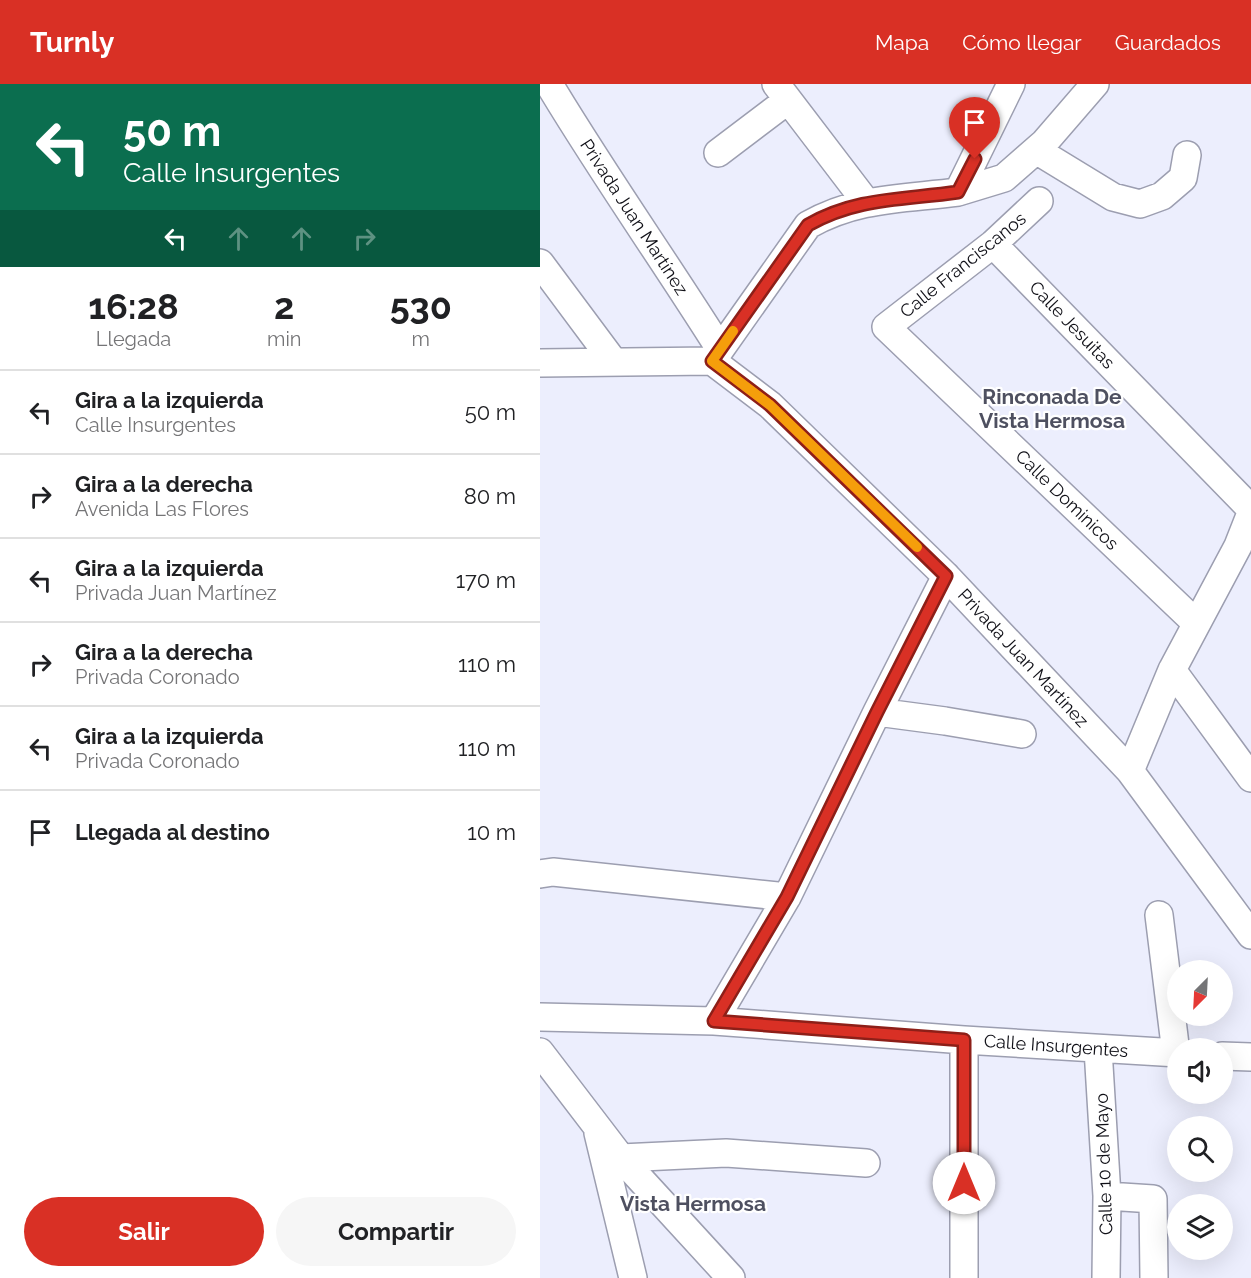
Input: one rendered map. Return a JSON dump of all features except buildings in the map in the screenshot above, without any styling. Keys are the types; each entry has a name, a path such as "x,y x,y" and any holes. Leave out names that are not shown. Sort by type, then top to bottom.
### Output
{"street":[{"name":"Privada Juan Martínez","path":"549,84 628,210 684,292 716,355 946,576 1131,771 1251,935"},
{"path":"958,192 1011,84"},
{"path":"540,363 716,355 808,225 828,214 866,202 958,192 1004,178 1036,150 1095,84"},
{"path":"718,153 782,92 866,202"},
{"path":"1036,150 1113,197 1140,204 1162,196 1183,178 1187,155"},
{"name":"Calle Franciscanos","path":"886,327 993,244 1039,201"},
{"name":"Calle Jesuitas","path":"993,244 1251,511"},
{"path":"540,263 613,361"},
{"name":"Calle Dominicos","path":"886,327 1196,623"},
{"path":"1131,771 1172,670 1196,623 1244,555 1251,511"},
{"path":"714,1021 787,897 946,576"},
{"path":"1172,670 1251,778"},
{"path":"877,712 1022,734"},
{"path":"540,874 553,872 787,897"},
{"path":"1160,915 1175,1038"},
{"name":"Calle Insurgentes","path":"540,1017 714,1021 1098,1050 1167,1053"},
{"path":"964,1040 964,1278"},
{"name":"Calle 10 de Mayo","path":"1098,1050 1107,1196 1106,1278"},
{"path":"540,1052 621,1158 731,1278"},
{"path":"1233,1057 1251,1058"},
{"path":"596,1123 633,1278"},
{"path":"621,1158 726,1154 866,1163"},
{"path":"1107,1196 1153,1199 1154,1278"}],"slow traffic":[{"path":"733,331 712,361 770,405 917,547"}],"district":[{"name":"Rinconada De Vista Hermosa","path":"1052,409"},
{"name":"Vista Hermosa","path":"693,1204"}],"route":[{"path":"964,1183 964,1040 714,1021 787,897 946,576 770,405 712,361 808,225 828,214 866,202 958,192 975,159"}]}
